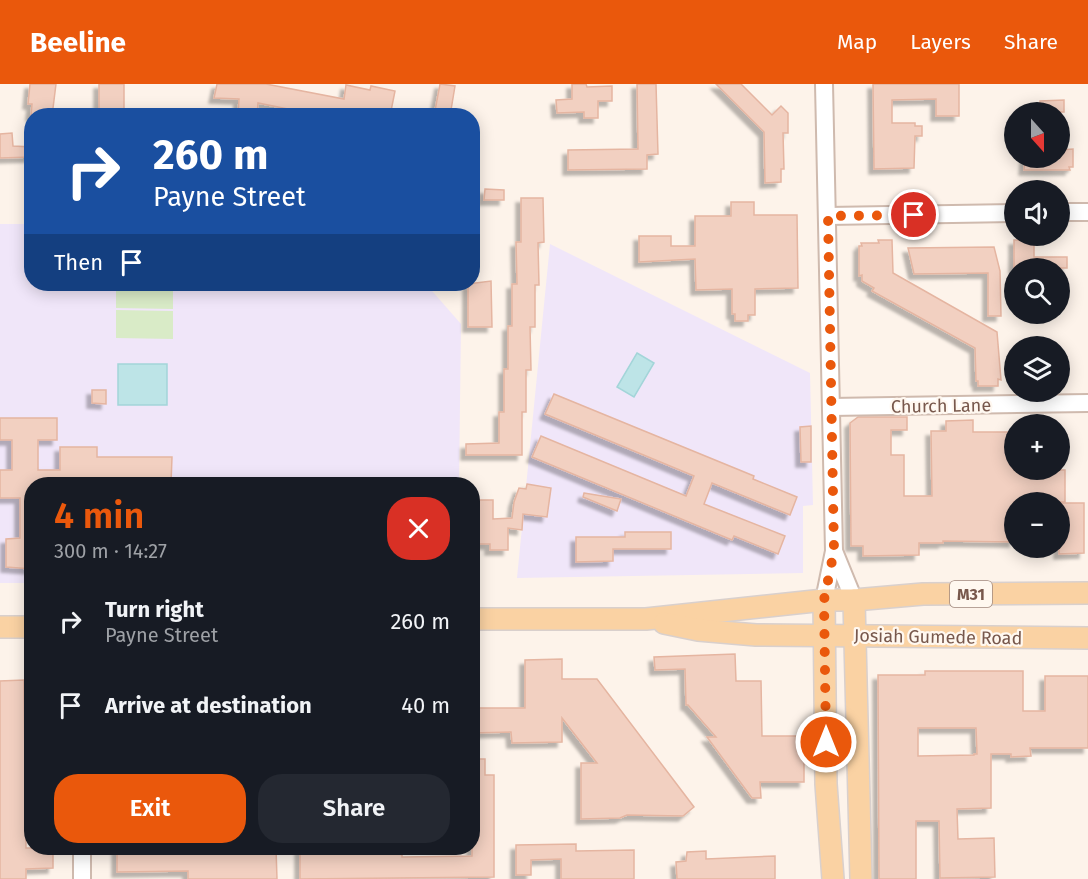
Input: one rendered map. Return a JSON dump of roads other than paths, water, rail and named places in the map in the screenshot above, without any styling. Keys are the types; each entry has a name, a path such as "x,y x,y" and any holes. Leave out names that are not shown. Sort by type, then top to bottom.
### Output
{"main road":[{"name":"Josiah Gumede Road","path":"480,619 646,619 824,600 854,600 923,594 1088,593"},
{"path":"824,600 826,784 833,879"},
{"path":"854,600 861,879"},
{"name":"Josiah Gumede Road","path":"646,619 698,630 756,635 1088,638"},
{"path":"0,627 24,627"}],"street":[{"path":"824,84 834,551 824,600"},
{"path":"1070,212 1088,212"},
{"path":"828,216 1004,213"},
{"name":"Church Lane","path":"831,407 1088,404"},
{"path":"834,551 854,600"},
{"path":"82,855 82,879"}],"water":[{"path":"637,353 654,363 634,397 617,387"},
{"path":"118,364 167,364 167,405 118,405"}]}
